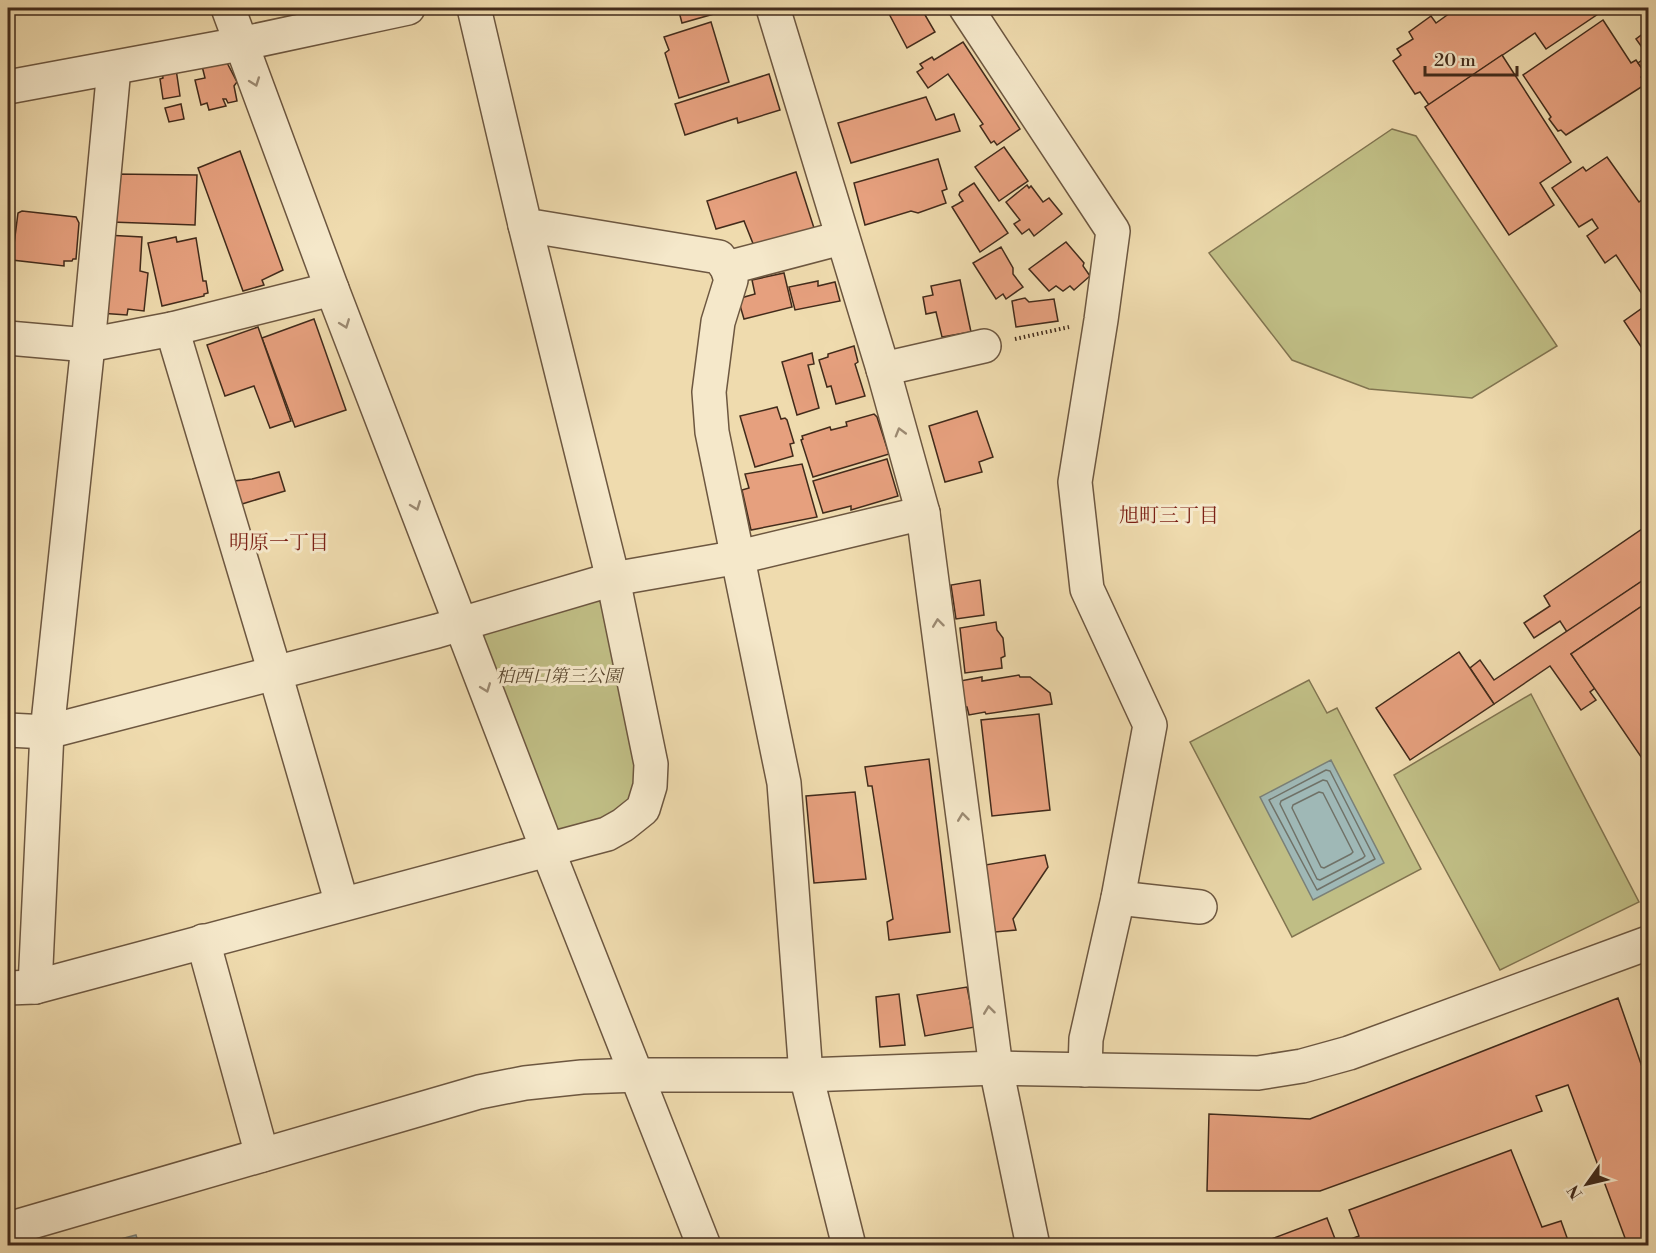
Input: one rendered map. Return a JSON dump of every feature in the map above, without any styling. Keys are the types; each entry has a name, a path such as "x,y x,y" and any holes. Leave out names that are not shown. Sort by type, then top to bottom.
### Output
{"street":[{"path":"228,8 332,289 548,851 639,1075 704,1245"},
{"path":"8,87 240,44 408,8"},
{"path":"114,68 88,345 21,988 548,851 607,834 643,809 650,786 651,764 613,579 474,8"},
{"path":"772,8 883,369 923,513 996,1068 1034,1245"},
{"path":"966,8 1113,231 1075,482 1087,589 1150,724 1118,898 1086,1039 1085,1070"},
{"path":"525,225 719,258 727,267 731,280 718,322 709,392 712,432 784,783 806,1075 849,1245"},
{"path":"727,267 841,238"},
{"path":"8,338 88,345 172,329 332,289"},
{"path":"172,329 342,904"},
{"path":"883,369 984,345"},
{"path":"8,730 46,732 461,624 613,579 739,557 923,513"},
{"path":"1118,898 1200,907"},
{"path":"203,941 262,1155"},
{"path":"8,1229 479,1092 525,1083 582,1077 639,1075 806,1075 996,1068 1258,1073 1302,1066 1349,1053 1648,943"}],"path":[{"path":"984,345 1101,320"}],"green space":[{"path":"1392,129 1416,136 1557,346 1472,398 1369,389 1292,360 1209,253"},
{"name":"柏西口第三公園","path":"597,600 610,607 642,766 631,806 567,836 553,828 478,642 484,630"},
{"path":"1309,680 1327,713 1337,708 1421,869 1292,937 1190,742"},
{"path":"1531,694 1639,902 1500,970 1394,775"}],"water":[{"path":"1331,760 1384,863 1313,900 1260,797"},
{"path":"136,1235 139,1245 98,1245"}],"building":[{"path":"678,8 735,8 682,23"},
{"path":"886,8 921,8 935,32 907,48"},
{"path":"1457,8 1607,8 1546,49 1535,33 1429,105 1420,92 1415,94 1393,61 1401,55 1397,49 1413,39 1409,32 1431,16 1436,23"},
{"path":"1603,20 1631,63 1636,60 1645,73 1641,77 1646,84 1566,135 1561,130 1558,131 1549,119 1551,117 1523,75"},
{"path":"711,22 729,82 679,98 665,53 669,50 664,37"},
{"path":"1648,30 1648,51 1646,53 1636,39"},
{"path":"963,42 1020,129 997,145 994,141 991,143 980,126 983,124 948,74 928,88 917,72 923,68 920,64 932,57 934,60"},
{"path":"1502,55 1571,162 1540,183 1554,205 1509,235 1425,107"},
{"path":"1648,56 1648,66 1643,70 1638,63"},
{"path":"224,57 237,82 234,86 237,101 228,103 226,99 223,99 226,106 209,110 207,103 201,105 195,80 205,78 201,62"},
{"path":"176,69 180,96 163,99 160,79 163,78 162,71"},
{"path":"769,74 780,110 738,123 737,118 685,135 675,104"},
{"path":"926,97 936,120 954,114 960,131 851,163 838,123"},
{"path":"181,104 184,119 169,122 165,108"},
{"path":"1004,147 1028,181 999,201 975,167"},
{"path":"240,151 283,270 262,280 264,285 243,291 198,168"},
{"path":"1607,157 1639,202 1648,195 1648,303 1616,255 1605,263 1587,236 1598,228 1592,219 1579,227 1552,188 1583,167 1586,171"},
{"path":"938,159 947,189 942,191 946,203 918,213 911,211 865,225 854,183"},
{"path":"796,172 814,228 754,246 744,221 716,229 707,201"},
{"path":"112,174 197,175 195,225 111,222"},
{"path":"974,183 1008,233 980,252 952,207 963,201 959,195 960,192"},
{"path":"1027,185 1029,188 1031,186 1043,202 1049,198 1062,214 1034,236 1029,229 1022,234 1014,224 1020,220 1006,202"},
{"path":"22,211 76,217 79,223 76,259 64,261 64,266 12,260 18,213"},
{"path":"106,235 142,237 140,271 148,273 144,311 128,309 127,315 99,313"},
{"path":"176,237 177,242 196,238 203,281 206,281 208,293 162,306 148,243"},
{"path":"1066,242 1084,263 1083,266 1090,276 1074,290 1070,286 1063,291 1056,286 1049,291 1029,269"},
{"path":"1001,247 1013,268 1013,274 1023,287 1006,299 1003,294 996,299 973,263"},
{"path":"784,273 792,307 744,319 739,302 741,298 755,294 752,280"},
{"path":"960,280 971,332 942,337 936,312 926,314 923,297 933,295 931,286"},
{"path":"818,281 818,286 835,282 840,301 795,310 789,287"},
{"path":"1025,298 1029,302 1054,299 1058,321 1016,327 1012,301"},
{"path":"1648,304 1648,357 1624,321"},
{"path":"314,319 346,410 295,427 262,338"},
{"path":"258,327 291,421 270,428 254,386 225,396 207,345"},
{"path":"854,346 858,362 855,364 865,396 836,404 831,386 827,387 819,360 828,357 828,354"},
{"path":"812,353 814,364 808,365 819,408 797,415 782,362"},
{"path":"777,407 781,419 787,420 794,443 790,444 793,456 755,467 740,416"},
{"path":"977,411 993,457 979,462 982,472 945,482 929,426"},
{"path":"874,414 889,454 813,477 801,440 802,436 830,427 831,430 847,426 846,422"},
{"path":"887,459 898,496 851,510 851,506 823,513 813,481"},
{"path":"802,464 817,517 751,530 742,490 749,488 745,474"},
{"path":"279,472 285,491 242,504 234,481"},
{"path":"1648,525 1648,577 1567,632 1560,621 1534,638 1524,623 1550,606 1544,596"},
{"path":"1648,577 1648,602 1571,654 1595,688 1590,692 1596,700 1581,710 1550,666 1494,704 1470,668 1480,660 1494,680"},
{"path":"980,580 984,615 956,619 951,585"},
{"path":"1648,602 1648,767 1571,654"},
{"path":"996,622 997,630 1003,638 1005,656 1001,658 1002,668 965,673 960,628"},
{"path":"1459,652 1494,704 1410,760 1376,708"},
{"path":"1019,675 1030,677 1050,693 1052,704 969,715 965,707 960,681 982,677 982,681"},
{"path":"1039,714 1050,810 992,816 981,720"},
{"path":"929,759 950,932 889,940 887,922 893,919 872,786 868,786 865,767"},
{"path":"855,792 866,879 814,883 806,796"},
{"path":"1045,855 1048,867 1013,919 1016,930 995,932 985,865"},
{"path":"967,987 975,1027 925,1036 917,995"},
{"path":"899,994 905,1045 880,1047 876,997"},
{"path":"1618,998 1648,1084 1648,1246 1628,1246 1568,1085 1536,1096 1542,1111 1320,1191 1207,1191 1209,1114 1310,1119"},
{"path":"1511,1150 1542,1227 1561,1221 1570,1246 1253,1246 1327,1218 1337,1244 1359,1236 1349,1210"}],"district":[{"name":"旭町三丁目","path":"1169,515"},
{"name":"明原一丁目","path":"279,542"}]}
